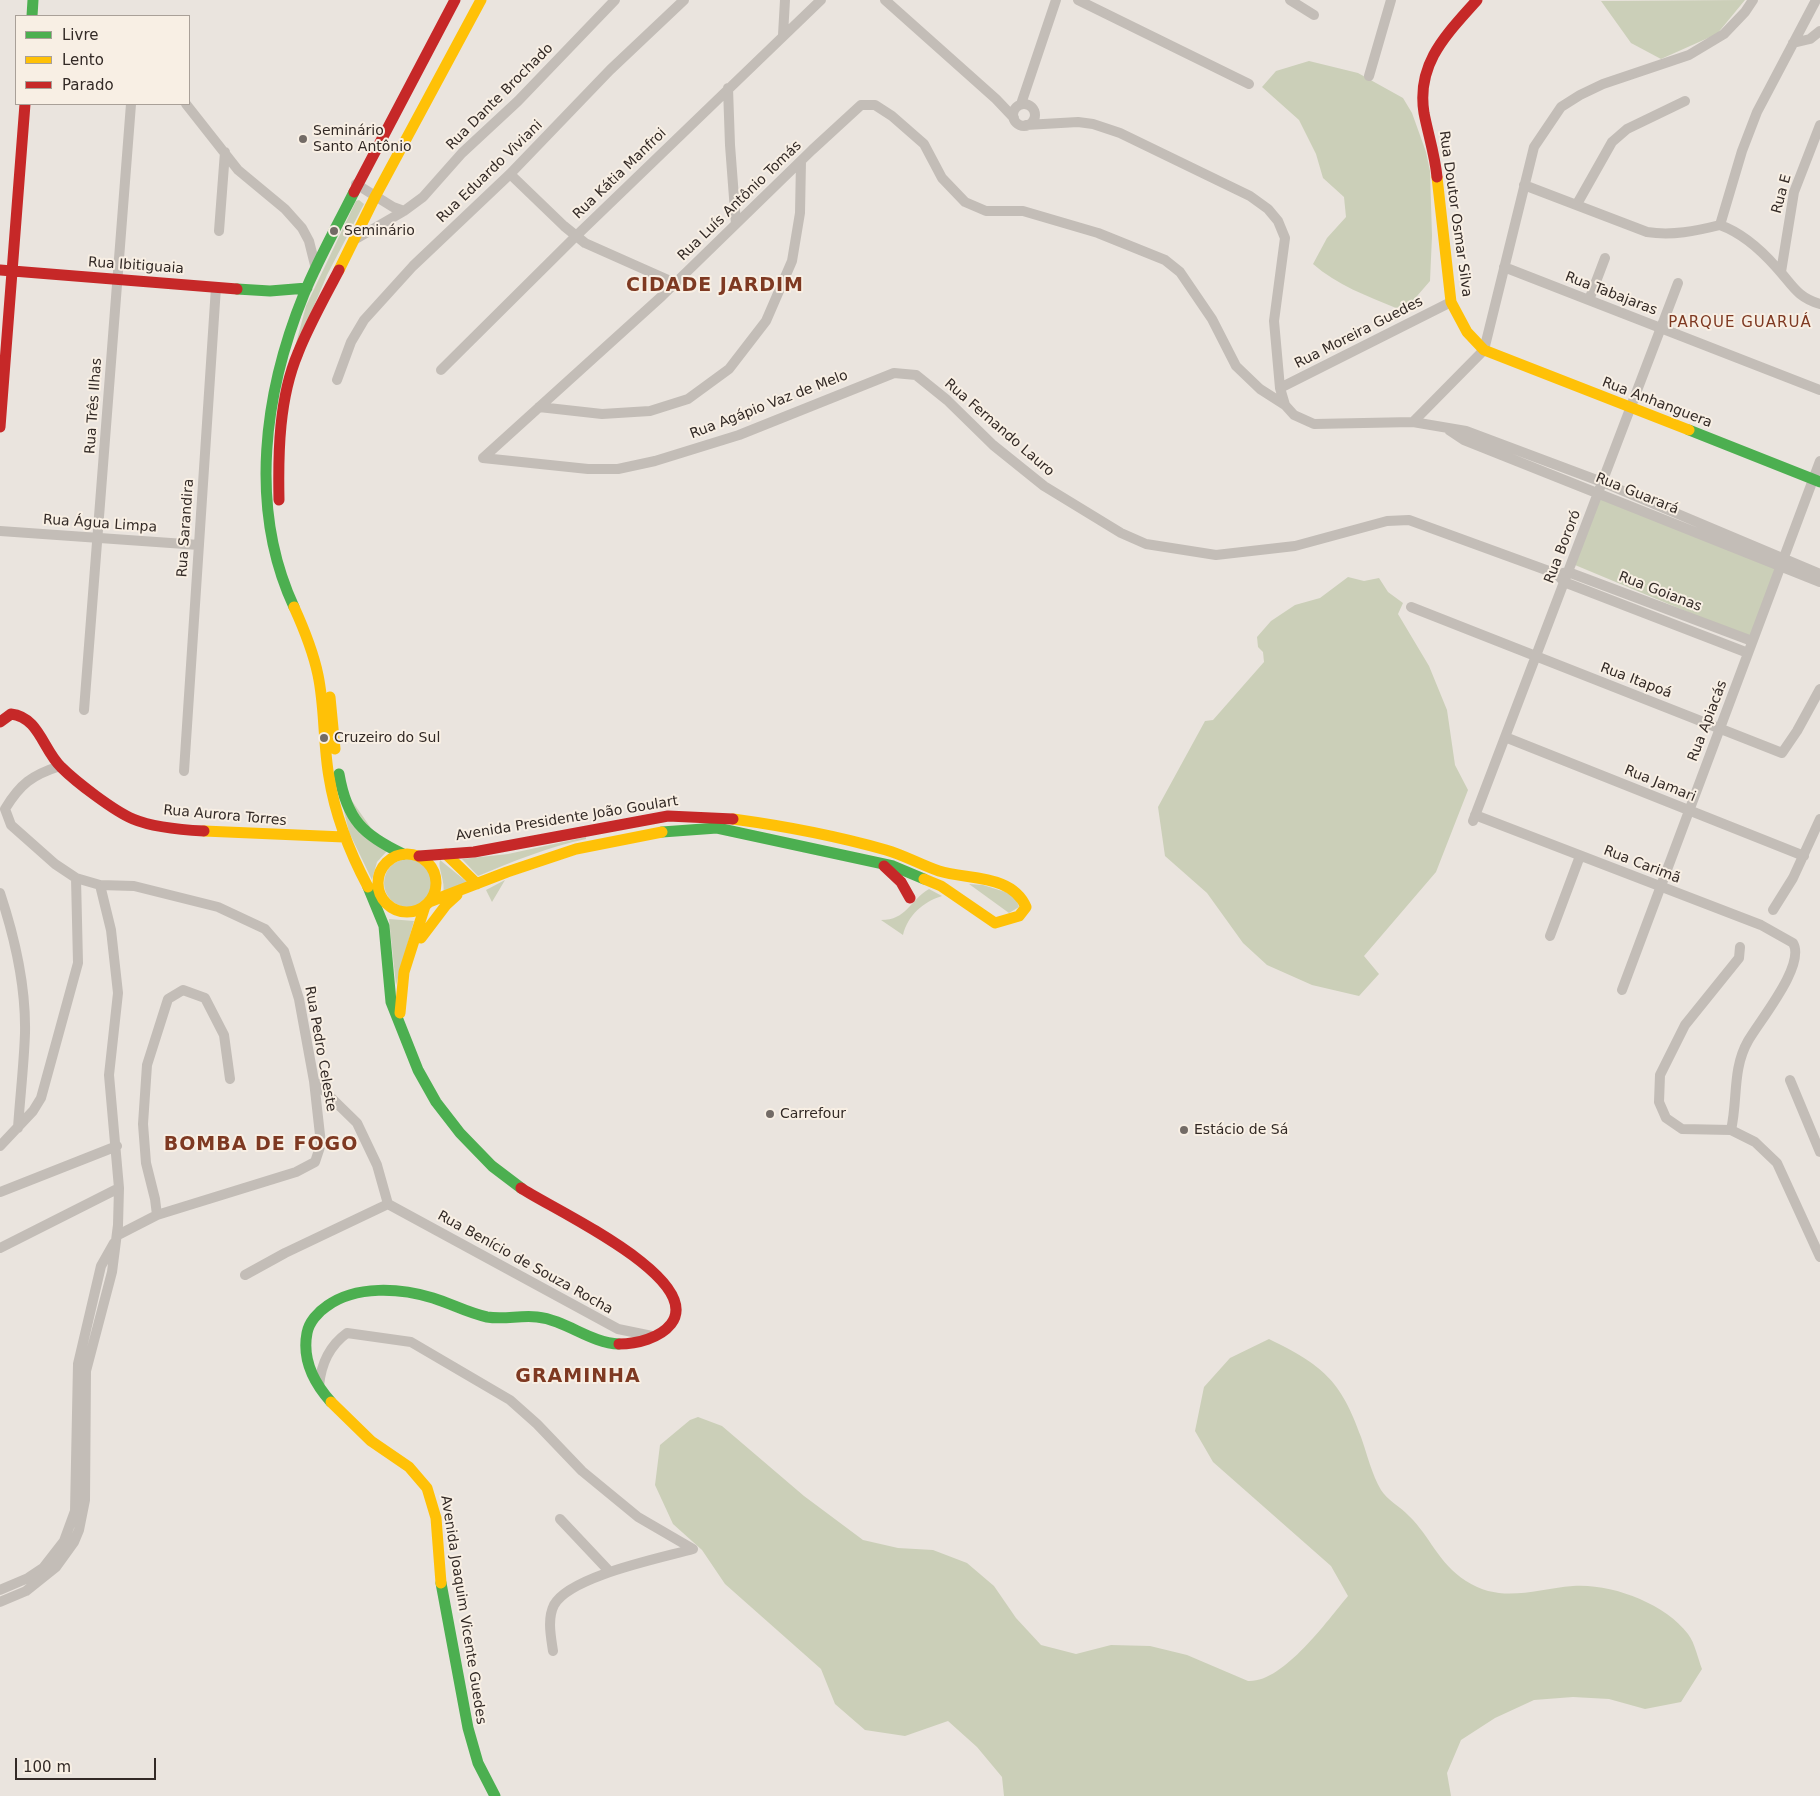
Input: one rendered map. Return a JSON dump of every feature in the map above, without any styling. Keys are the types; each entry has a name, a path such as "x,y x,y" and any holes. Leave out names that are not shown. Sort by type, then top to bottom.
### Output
{"street":[{"path":"32,15 33,0"},
{"name":"Avenida Joaquim Vicente Guedes","path":"455,0 356,184 306,288 298,308 268,424 267,466 272,542 276,567 300,616 316,665 330,788 344,837 382,918 387,942 387,983 392,1008 410,1056 431,1096 454,1127 482,1157 539,1200 607,1238 641,1260 665,1285 676,1306 673,1324 652,1336 622,1344 604,1342 560,1323 538,1316 492,1318 426,1296 378,1290 347,1295 322,1310 307,1329 303,1339 305,1354 319,1387 364,1434 416,1473 426,1485 432,1501 442,1587 467,1729 492,1793"},
{"path":"366,884 394,909 402,912 418,910 427,904 436,886 436,876 427,861 419,856 403,854 378,842 356,820 341,789 326,669 311,619 287,566 282,543 278,451 282,412 297,354 376,195 481,0"},
{"name":"Rua Dante Brochado","path":"353,241 404,211 423,197 462,153 518,101 615,0"},
{"name":"Rua Eduardo Viviani","path":"337,380 351,342 364,320 412,266 510,174 610,70 684,0"},
{"path":"783,35 785,0"},
{"name":"Rua Kátia Manfroi","path":"441,370 728,88 821,0"},
{"path":"885,0 996,99 1017,110 1030,106 1035,113 1052,125"},
{"path":"1056,0 1017,110 1017,123 1052,125 1078,122 1093,124 1120,133 1250,196 1268,209 1278,221 1285,238 1274,320 1280,388 1285,405"},
{"path":"1078,0 1249,84"},
{"path":"1290,0 1314,15"},
{"path":"1369,76 1391,0"},
{"name":"Rua Doutor Osmar Silva","path":"1477,0 1440,43 1430,60 1423,88 1424,111 1436,168 1451,302 1466,332 1484,350"},
{"path":"1413,422 1484,350 1534,147 1561,107 1603,84 1690,55 1724,34 1745,12 1753,0"},
{"path":"1720,225 1742,151 1757,112 1816,0"},
{"path":"441,27 450,33 462,35"},
{"path":"1793,43 1810,39 1820,30"},
{"path":"728,88 736,224"},
{"path":"1577,204 1612,142 1627,129 1685,101"},
{"path":"0,427 25,105"},
{"name":"Rua Três Ilhas","path":"84,710 131,105"},
{"path":"187,105 238,170 286,209 302,228 309,241 316,270"},
{"name":"Rua Luís Antônio Tomás","path":"483,458 675,283 800,161 861,105"},
{"name":"Rua Guarará","path":"861,105 876,105 892,116 924,144 942,178 965,202 986,211 1023,211 1089,230 1165,260 1180,272 1212,319 1236,366 1260,389 1285,405 1294,416 1314,424 1413,422 1446,428 1464,440 1602,482 1820,582"},
{"path":"1026,125 1034,119 1035,113"},
{"name":"Rua E","path":"1781,272 1794,192 1820,125"},
{"path":"219,231 225,152"},
{"path":"539,407 602,414 650,411 688,399 730,368 766,321 792,261 800,213 800,161"},
{"path":"510,174 576,236 602,251 675,283"},
{"path":"356,184 376,195 393,208 404,211"},
{"path":"1524,185 1577,204 1634,228 1660,234 1684,232 1720,225 1731,229 1755,247 1781,272 1796,292 1820,304"},
{"path":"1589,300 1605,258"},
{"name":"Rua Tabajaras","path":"1504,267 1820,390"},
{"name":"Rua Ibitiguaia","path":"0,270 117,281 216,287 270,290 306,288"},
{"name":"Rua Bororó","path":"1474,818 1535,657 1563,576 1602,482 1678,283"},
{"name":"Rua Sarandira","path":"184,771 216,287"},
{"name":"Rua Ibitiguaia","path":"270,290 291,299 298,308"},
{"name":"Rua Moreira Guedes","path":"1280,388 1451,302"},
{"name":"Rua Anhanguera","path":"1484,350 1817,481"},
{"name":"Rua Agápio Vaz de Melo","path":"483,458 588,469 618,469 656,461 739,435 894,373 916,375"},
{"name":"Rua Fernando Lauro","path":"916,375 947,400 993,444 1044,486 1121,533 1146,544 1216,555 1296,546 1387,521 1409,520"},
{"name":"Rua Guarará","path":"1504,451 1598,492 1725,539"},
{"name":"Rua Apiacás","path":"1622,990 1782,563 1817,481 1820,461"},
{"name":"Rua Goianas","path":"1409,520 1752,642"},
{"name":"Rua Água Limpa","path":"0,531 199,545"},
{"name":"Rua Guarará","path":"1782,563 1820,574"},
{"name":"Rua Goianas","path":"1563,576 1748,653"},
{"name":"Rua Itapoá","path":"1411,607 1782,753 1797,731 1820,689"},
{"name":"Rua Aurora Torres","path":"0,722 11,714 21,715 29,720 60,766 88,789 134,820 160,826 265,835 344,837"},
{"name":"Rua Jamari","path":"1505,737 1804,856"},
{"name":"Rua Pedro Celeste","path":"60,766 42,772 17,789 4,809 11,825 55,864 76,878 100,885 134,886 218,907 265,929 284,951 299,999 314,1080 321,1144 315,1162 296,1172 157,1215 117,1238"},
{"name":"Avenida Presidente João Goulart","path":"419,856 434,853 474,852 668,816 700,815 728,818 887,850 940,872 998,883 1013,889 1025,900 1024,912 1010,920 995,923 930,880 893,866 717,828 686,829 576,849 507,872 427,904"},
{"name":"Rua Carimã","path":"1474,818 1762,925 1793,943 1796,948 1794,968 1747,1043 1734,1082 1731,1130"},
{"path":"1772,910 1804,856 1820,819"},
{"path":"356,820 390,843 417,852 434,853"},
{"path":"382,918 378,878 380,869 386,862 403,854"},
{"path":"446,854 478,884"},
{"path":"1550,936 1580,856"},
{"path":"868,861 885,866 891,871 910,898"},
{"path":"930,880 940,872"},
{"path":"0,1146 33,1111 41,1098 78,963 76,878"},
{"path":"0,1602 26,1591 56,1567 74,1542 79,1530 85,1500 86,1371 112,1272 117,1238 119,1188 110,1075 118,993 111,930 100,885"},
{"path":"408,955 446,905 462,890"},
{"path":"0,893 18,957 23,998 25,1032 18,1128"},
{"name":"Avenida Joaquim Vicente Guedes","path":"401,1029 399,1000 408,955 421,927 427,904"},
{"path":"1740,947 1739,958 1685,1025 1660,1075 1659,1102 1666,1118 1682,1128 1731,1130 1755,1142 1777,1163 1820,1257"},
{"path":"157,1215 156,1199 146,1163 143,1124 147,1065 168,999 183,990 205,998 224,1035 230,1079"},
{"path":"245,1275 285,1253 388,1204 377,1164 357,1123 314,1080"},
{"path":"1790,1080 1820,1152"},
{"path":"0,1192 116,1146"},
{"path":"0,1248 119,1188"},
{"name":"Rua Benício de Souza Rocha","path":"388,1204 618,1329 652,1336"},
{"path":"0,1590 28,1578 52,1558 64,1541 75,1511 78,1364 101,1266 117,1238"},
{"path":"319,1387 328,1354 334,1342 347,1334 361,1334 412,1342 510,1400 537,1424 582,1471 638,1517 692,1549 609,1571 564,1594 555,1603 551,1618 553,1651"},
{"path":"560,1519 609,1571"}],"green space":[{"path":"1745,0 1717,34 1661,59 1631,43 1601,1"},
{"path":"1309,61 1358,73 1403,98 1412,113 1426,152 1430,171 1432,236 1430,281 1411,303 1396,308 1342,284 1313,264 1327,238 1346,217 1344,197 1323,178 1316,154 1299,120 1262,87 1276,71"},
{"path":"359,200 364,204 327,275 292,358 306,306 356,201"},
{"path":"1598,495 1778,569 1750,638 1575,565"},
{"path":"1348,577 1364,581 1379,578 1388,592 1403,603 1398,614 1429,666 1447,710 1455,765 1468,790 1436,872 1364,956 1379,974 1359,996 1312,985 1267,965 1243,943 1207,893 1165,856 1158,807 1205,721 1213,720 1264,662 1263,652 1258,647 1257,637 1271,621 1295,605 1320,598"},
{"path":"336,778 387,851 377,862 372,880 349,832"},
{"path":"586,837 586,839 545,850 478,876 462,859 508,854"},
{"path":"403,859 413,859 425,866 432,878 432,888 425,900 413,907 403,907 395,903 388,896 384,888 384,878 388,870 395,863"},
{"path":"440,860 467,882 443,894"},
{"path":"505,880 492,902 486,890"},
{"path":"969,884 983,885 1015,895 1019,907 1009,913"},
{"path":"929,889 942,896 917,910 905,928 903,935 881,920 897,917"},
{"path":"389,919 414,921 396,985"},
{"path":"1269,1339 1316,1366 1337,1388 1346,1401 1353,1417 1372,1471 1381,1490 1416,1524 1448,1566 1466,1581 1492,1592 1505,1593 1531,1592 1573,1586 1603,1588 1636,1597 1651,1604 1678,1623 1688,1634 1702,1669 1681,1702 1645,1709 1609,1699 1573,1697 1534,1700 1495,1718 1461,1740 1447,1773 1451,1796 1004,1796 1002,1777 977,1747 948,1721 905,1736 865,1730 835,1704 821,1669 725,1584 702,1550 673,1524 655,1485 660,1445 690,1420 698,1417 722,1426 804,1496 863,1540 898,1548 933,1550 967,1563 994,1586 1016,1618 1041,1645 1076,1654 1111,1645 1150,1646 1187,1655 1248,1681 1261,1679 1289,1662 1303,1649 1348,1596 1331,1566 1213,1462 1195,1431 1204,1387 1230,1358"}],"traffic: fast":[{"path":"32,15 33,0"},
{"path":"294,607 280,569 271,530 266,490 271,410 279,370 304,294 354,192"},
{"path":"237,289 270,291 307,288"},
{"path":"1689,430 1820,482"},
{"path":"339,774 347,803 352,815 359,824 377,840 403,854"},
{"path":"662,832 717,828 893,866 924,879"},
{"path":"368,887 384,926 391,1002 418,1070 436,1102 460,1133 492,1166 521,1188"},
{"path":"331,1402 319,1387 311,1370 306,1352 307,1333 314,1318 320,1311 351,1294 378,1290 407,1292 433,1298 487,1317 537,1317 548,1319 598,1340 619,1344"},
{"path":"441,1583 468,1728 478,1763 495,1796"}],"traffic: slow":[{"path":"339,270 376,195 481,0"},
{"path":"1437,177 1451,302 1467,332 1484,350 1689,430"},
{"path":"294,607 308,640 318,675 327,764 335,805 349,847 368,887"},
{"path":"330,697 335,749"},
{"path":"733,819 849,840 893,852 939,871 1000,883 1019,896 1026,907 1019,916 995,923 941,886 924,879"},
{"path":"204,831 344,837"},
{"path":"429,902 507,872 576,849 662,832"},
{"path":"401,854 413,854 428,862 436,877 436,883 436,889 428,904 413,912 401,912 386,904 378,889 378,877 386,862 401,854"},
{"path":"446,854 477,884"},
{"path":"421,938 446,905 457,895"},
{"path":"400,1013 404,972 425,906"},
{"path":"331,1402 371,1441 409,1467 427,1488 436,1518 441,1583"}],"traffic: jam":[{"path":"354,192 455,0"},
{"path":"1437,177 1424,113 1423,95 1425,79 1429,64 1436,50 1477,0"},
{"path":"0,427 25,105"},
{"path":"0,270 237,289"},
{"path":"279,500 281,425 287,388 302,343 339,270"},
{"path":"0,722 11,714 20,716 28,721 40,735 61,767 96,796 125,815 141,822 159,826 204,831"},
{"path":"419,856 474,852 668,816 733,819"},
{"path":"884,866 901,882 910,898"},
{"path":"521,1188 590,1227 619,1246 646,1266 666,1286 676,1306 671,1324 661,1333 648,1339 619,1344"}],"place":[{"name":"Seminário Santo Antônio","path":"303,139"},
{"name":"Seminário","path":"334,231"},
{"name":"Cruzeiro do Sul","path":"324,738"},
{"name":"Carrefour","path":"770,1114"},
{"name":"Estácio de Sá","path":"1184,1130"}],"district":[{"name":"CIDADE JARDIM","path":"715,286"},
{"name":"PARQUE GUARUÁ","path":"1740,323"},
{"name":"BOMBA DE FOGO","path":"261,1145"},
{"name":"GRAMINHA","path":"578,1377"}]}
